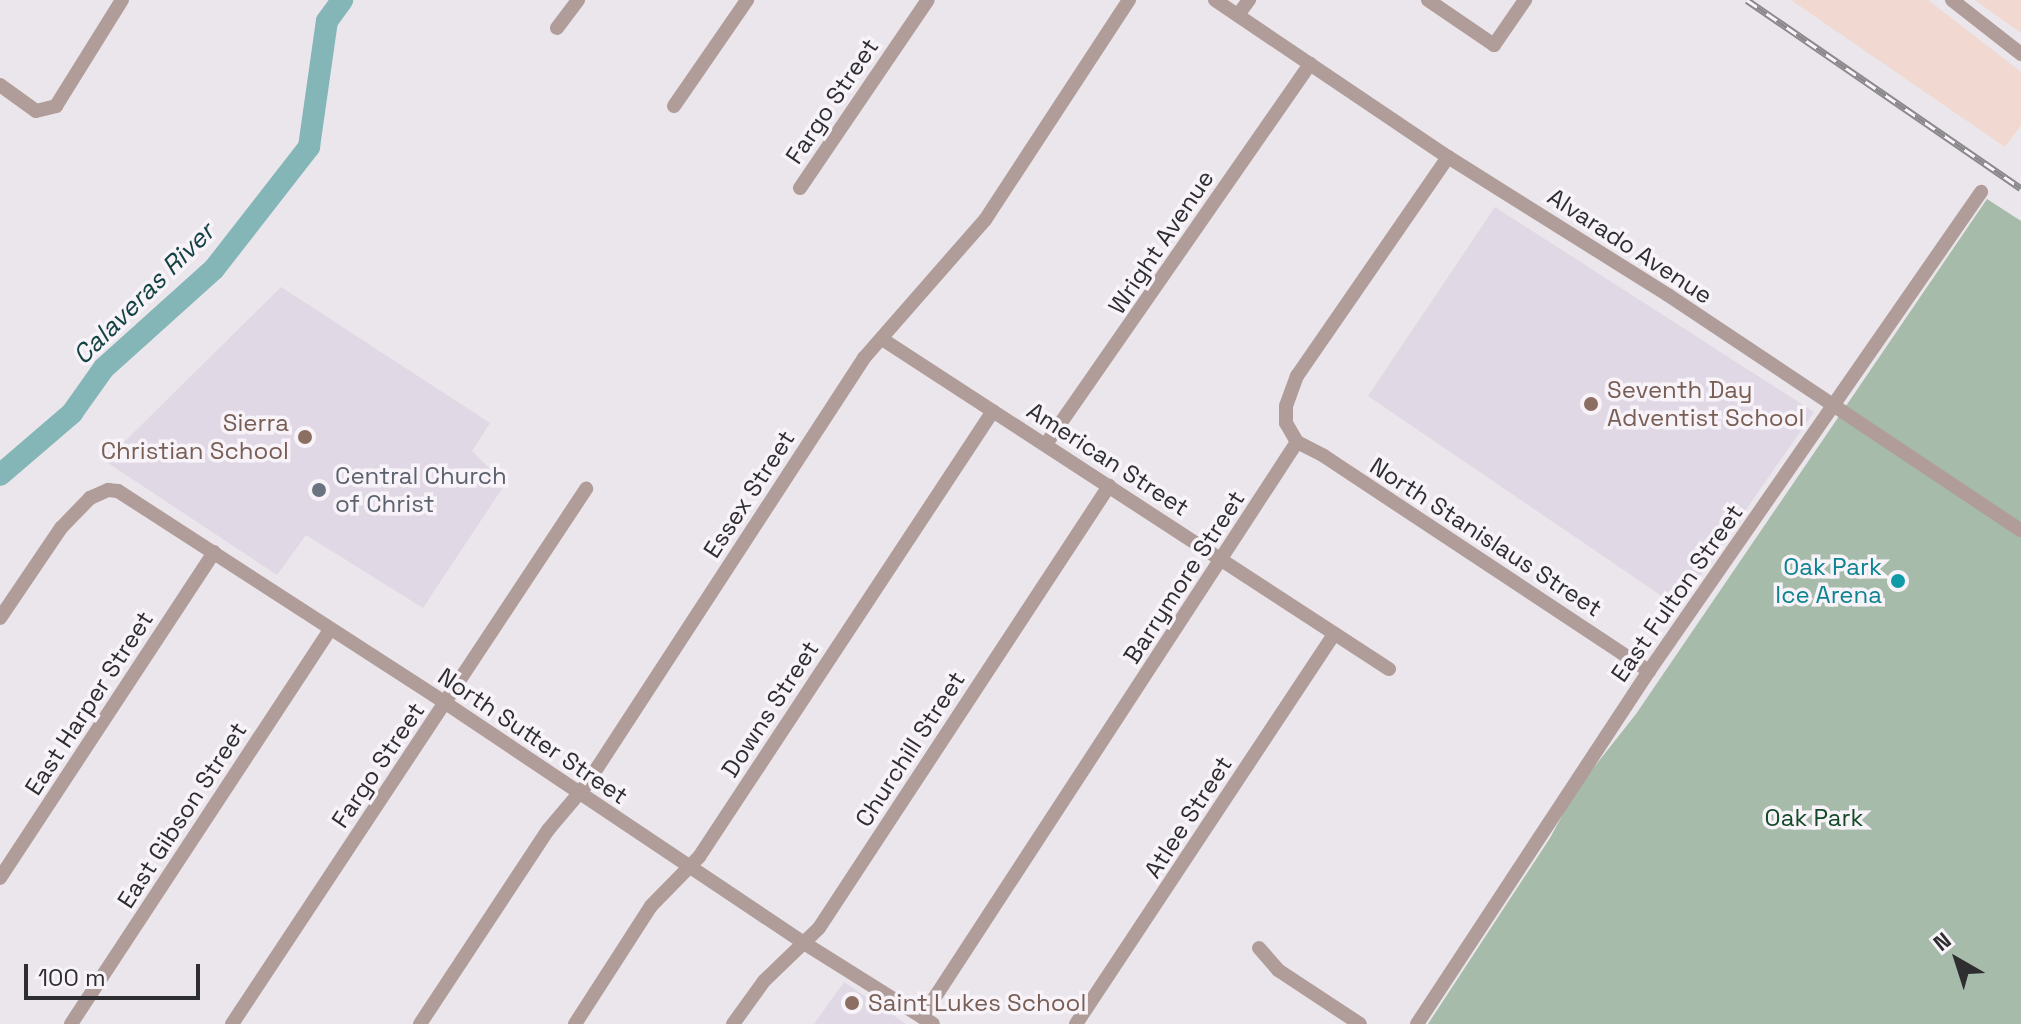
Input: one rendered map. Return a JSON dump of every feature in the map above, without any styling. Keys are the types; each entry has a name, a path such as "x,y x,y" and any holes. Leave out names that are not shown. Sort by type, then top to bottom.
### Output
{"street":[{"path":"0,85 36,111 56,106 122,0"},
{"path":"557,28 578,0"},
{"path":"674,106 747,0"},
{"name":"Fargo Street","path":"800,188 928,0"},
{"name":"Essex Street","path":"420,1024 548,830 579,795 844,387 985,220 1129,0"},
{"name":"Alvarado Avenue","path":"1215,0 1448,157 1668,295 2021,530"},
{"path":"1238,15 1249,0"},
{"path":"1428,0 1494,45 1525,0"},
{"path":"1952,0 2021,54"},
{"name":"Wright Avenue","path":"1046,444 1310,64"},
{"path":"1297,442 1288,428 1286,414 1297,376 1448,157"},
{"name":"East Fulton Street","path":"1417,1024 1649,671 1981,192"},
{"name":"American Street","path":"882,339 1389,669"},
{"name":"Downs Street","path":"575,1024 651,906 699,857 993,411"},
{"name":"Barrymore Street","path":"927,1020 1297,442"},
{"name":"North Stanislaus Street","path":"1297,442 1324,456 1649,671"},
{"name":"Churchill Street","path":"733,1024 764,981 819,928 1109,486"},
{"name":"Fargo Street","path":"232,1024 447,704 586,489"},
{"name":"North Sutter Street","path":"0,618 54,536 90,498 108,490 128,496 447,704 804,943 927,1020"},
{"name":"East Harper Street","path":"0,878 214,552"},
{"name":"East Gibson Street","path":"71,1024 330,630"},
{"name":"Atlee Street","path":"1076,1024 1334,634"},
{"path":"1259,948 1278,970 1360,1024"}],"shaded area":[{"path":"1791,0 1928,0 2021,72 2021,125 2005,147"},
{"path":"1975,0 2021,0 2021,33"},
{"name":"Seventh Day Adventist School","path":"1495,207 1814,412 1678,607 1368,396"},
{"name":"Sierra Christian School","path":"281,287 490,423 472,451 505,484 423,608 306,535 277,575 105,461"},
{"name":"Saint Lukes School","path":"844,982 906,1024 814,1024"}],"green space":[{"name":"Oak Park","path":"1987,199 2021,221 2021,1024 1428,1024 1550,838 1576,790 1636,714"}],"waterway":[{"name":"Calaveras River","path":"0,475 72,413 104,368 214,269 309,147 327,21 342,0"}],"railway":[{"path":"1747,0 2021,188"}],"place":[{"name":"Seventh Day Adventist School","path":"1591,404"},
{"name":"Sierra Christian School","path":"305,437"},
{"name":"Central Church of Christ","path":"319,490"},
{"name":"Oak Park Ice Arena","path":"1898,581"},
{"name":"Saint Lukes School","path":"852,1003"}]}
